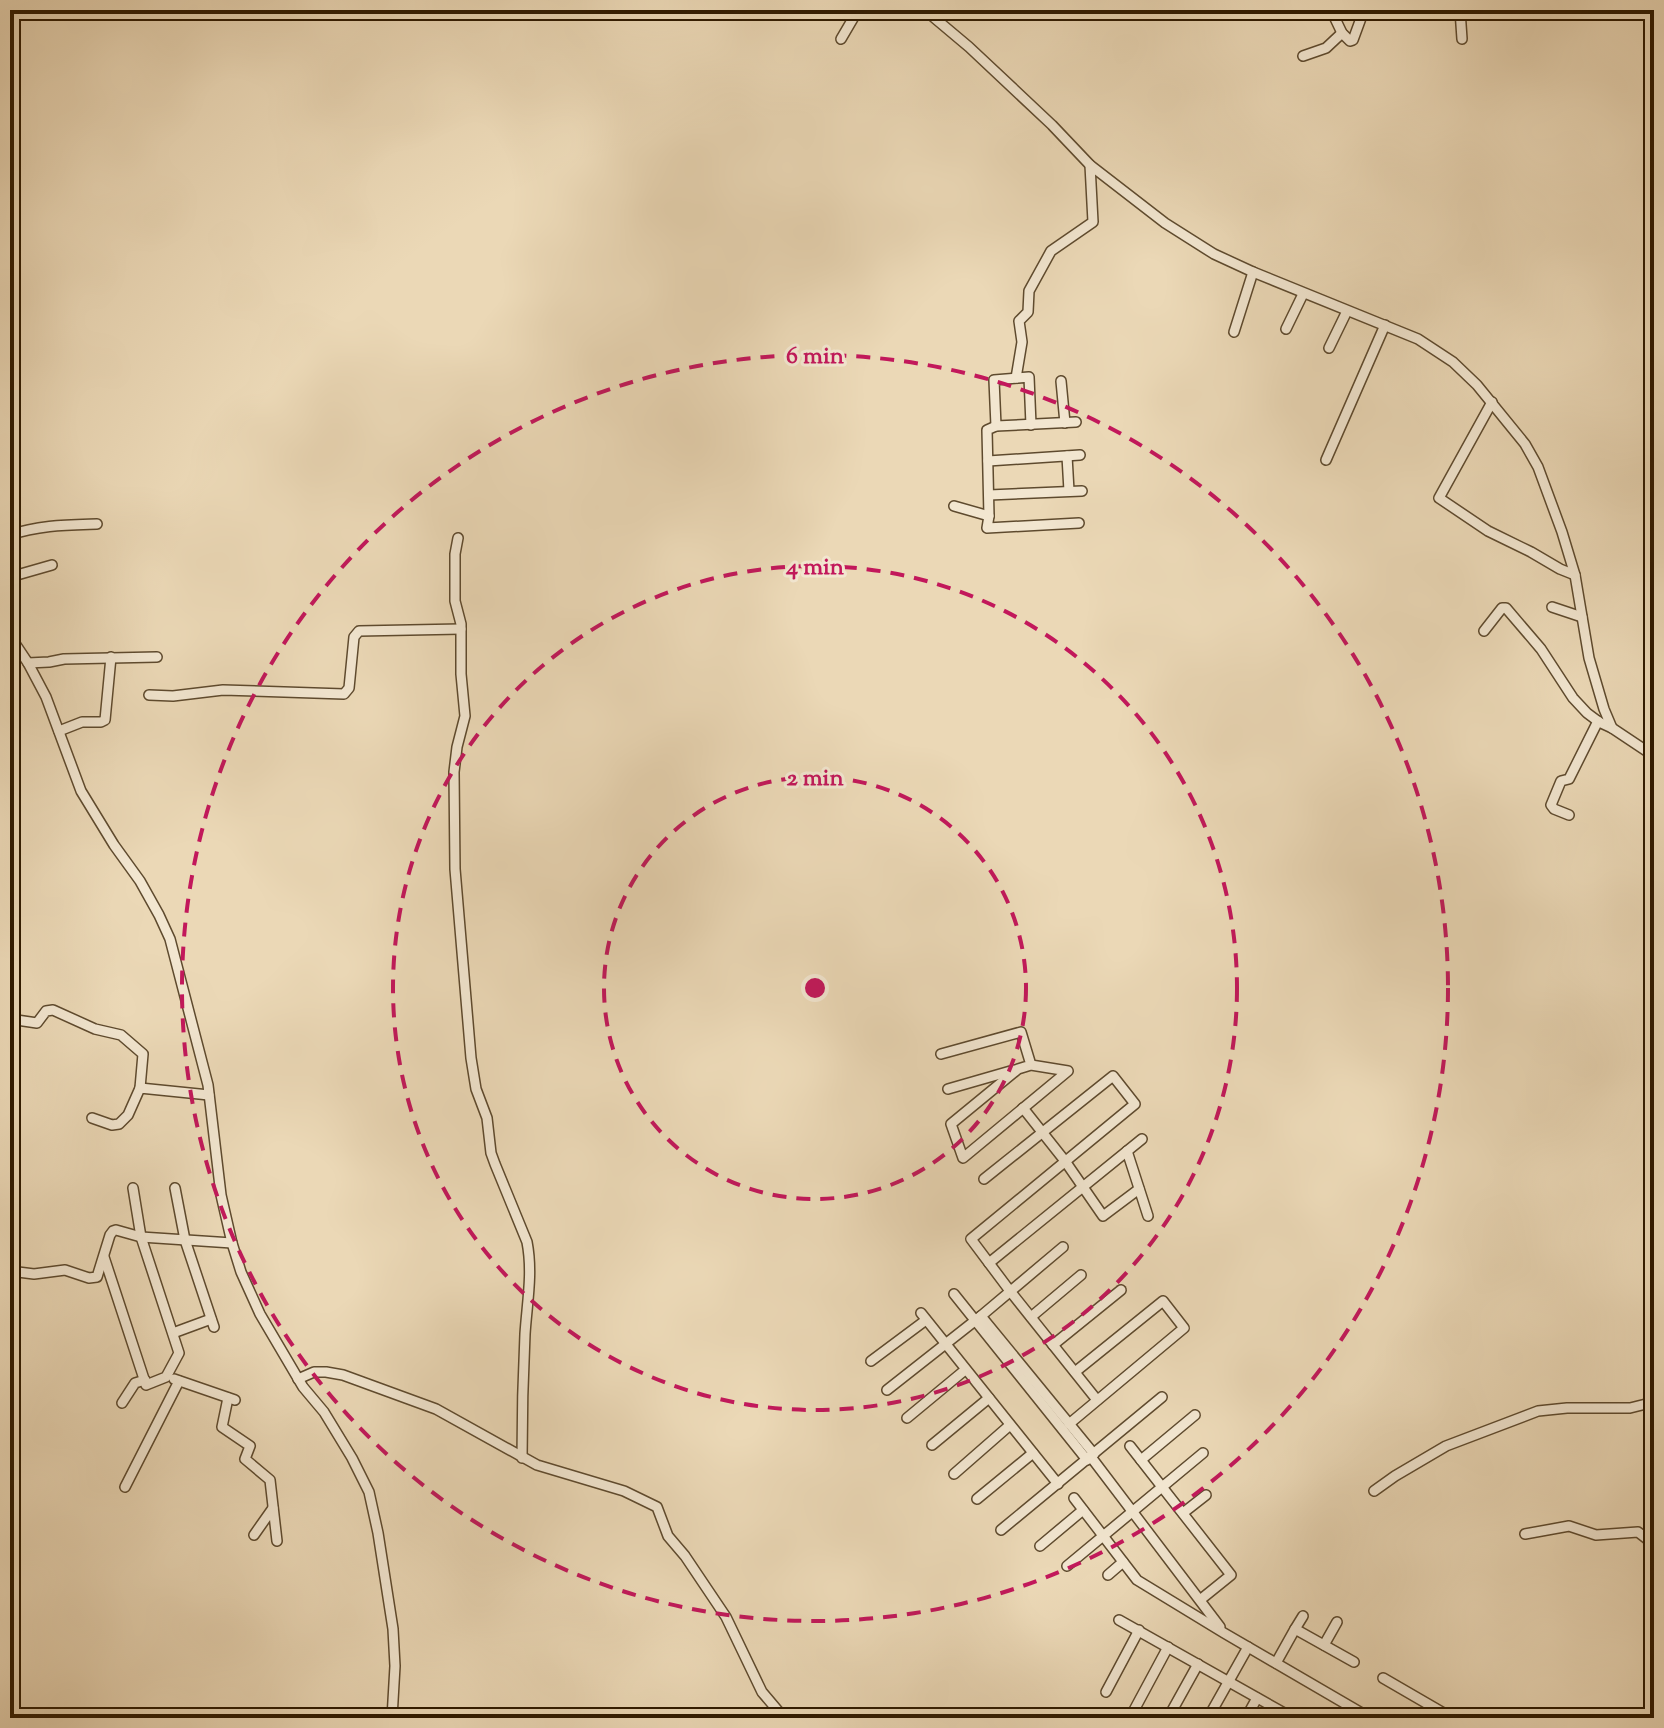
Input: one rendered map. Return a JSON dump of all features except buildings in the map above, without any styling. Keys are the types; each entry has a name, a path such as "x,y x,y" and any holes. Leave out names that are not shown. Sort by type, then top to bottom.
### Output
{"street":[{"path":"841,39 858,10"},
{"path":"925,10 969,47 1090,165 1165,223 1214,254 1253,272 1418,339 1446,357 1477,385 1533,456 1575,575 1590,663 1612,728"},
{"path":"1331,10 1342,33 1350,41 1364,10"},
{"path":"1460,10 1462,39"},
{"path":"1303,56 1323,50 1342,33"},
{"path":"1016,378 1022,342 1019,321 1028,312 1029,291 1051,251 1093,222 1090,165"},
{"path":"1234,332 1253,272"},
{"path":"1286,329 1303,294"},
{"path":"1329,348 1347,311"},
{"path":"1326,460 1385,325"},
{"path":"996,426 994,380 1029,377 1031,425"},
{"path":"1061,381 1071,423 996,426 987,430 987,528 1079,523"},
{"path":"1492,402 1438,498 1488,531 1575,575"},
{"path":"988,461 1080,455"},
{"path":"1067,456 1069,491"},
{"path":"989,495 1082,491"},
{"path":"954,506 989,516"},
{"path":"10,535 29,528 97,524"},
{"path":"458,538 455,601 461,629 465,718 457,747 454,785 455,869 476,1089 487,1118 491,1153 530,1254 522,1458"},
{"path":"10,577 52,565"},
{"path":"1552,607 1582,617"},
{"path":"1484,631 1502,608 1506,608 1541,649 1573,698 1598,721 1654,756"},
{"path":"149,695 173,696 223,690 344,694 349,688 354,637 359,631 461,629"},
{"path":"10,636 46,697 81,791 140,881 170,939 209,1095 221,1195 241,1272 260,1314 298,1379 324,1412 369,1492 393,1629 395,1666 392,1718"},
{"path":"59,731 82,722 105,720 111,657"},
{"path":"28,663 157,657"},
{"path":"1569,815 1551,806 1561,781 1569,779 1598,721"},
{"path":"10,1019 39,1023 46,1011 53,1010 95,1029 121,1035 143,1054 140,1088 128,1115 119,1124 112,1125 92,1118"},
{"path":"941,1054 1021,1032 1031,1065"},
{"path":"948,1089 1031,1065 1068,1071 963,1158 951,1124 1018,1069"},
{"path":"984,1179 1113,1076 1135,1104 971,1239 1097,1400"},
{"path":"140,1088 209,1095"},
{"path":"1023,1108 1103,1216 1139,1189"},
{"path":"989,1263 1142,1139"},
{"path":"1127,1151 1148,1216"},
{"path":"133,1188 141,1237 179,1353 166,1377"},
{"path":"173,1333 212,1323 185,1240 175,1188"},
{"path":"10,1271 34,1274 65,1270 97,1277 110,1235 116,1230 141,1237 232,1243"},
{"path":"887,1390 1063,1247"},
{"path":"104,1257 146,1385 166,1377 232,1399 222,1427 250,1446 245,1459 270,1480 277,1541"},
{"path":"1031,1317 1081,1275"},
{"path":"1053,1345 1121,1290"},
{"path":"954,1294 1069,1424 1091,1457"},
{"path":"1069,1424 1184,1328 1163,1301 1075,1372"},
{"path":"871,1361 923,1316 1058,1484"},
{"path":"978,1318 1091,1457 1224,1633"},
{"path":"907,1418 965,1370"},
{"path":"298,1379 314,1372 343,1375 436,1409 522,1458 563,1474 624,1491 657,1507 668,1536 726,1617 762,1692 784,1718"},
{"path":"122,1403 135,1383 145,1380"},
{"path":"125,1487 179,1381"},
{"path":"1001,1530 1162,1397"},
{"path":"932,1445 989,1398"},
{"path":"1374,1491 1446,1446 1538,1411 1630,1408 1654,1402"},
{"path":"1141,1460 1195,1415"},
{"path":"954,1474 1010,1425"},
{"path":"1130,1446 1231,1575 1200,1600"},
{"path":"977,1499 1033,1453"},
{"path":"1067,1566 1203,1453"},
{"path":"1183,1513 1206,1495"},
{"path":"1074,1498 1137,1580 1370,1718"},
{"path":"254,1535 273,1508"},
{"path":"1040,1546 1083,1510"},
{"path":"1525,1534 1569,1526 1596,1535 1638,1532 1654,1541"},
{"path":"1108,1575 1123,1562"},
{"path":"1276,1663 1303,1616"},
{"path":"1119,1620 1288,1717"},
{"path":"1324,1645 1337,1622"},
{"path":"1295,1629 1354,1662"},
{"path":"1106,1692 1139,1630"},
{"path":"1132,1714 1168,1647"},
{"path":"1208,1718 1248,1647"},
{"path":"1168,1718 1198,1664"},
{"path":"1383,1678 1452,1718"},
{"path":"1246,1718 1257,1698"},
{"path":"203,1718 236,1718"},
{"path":"1514,1718 1525,1718"}]}
